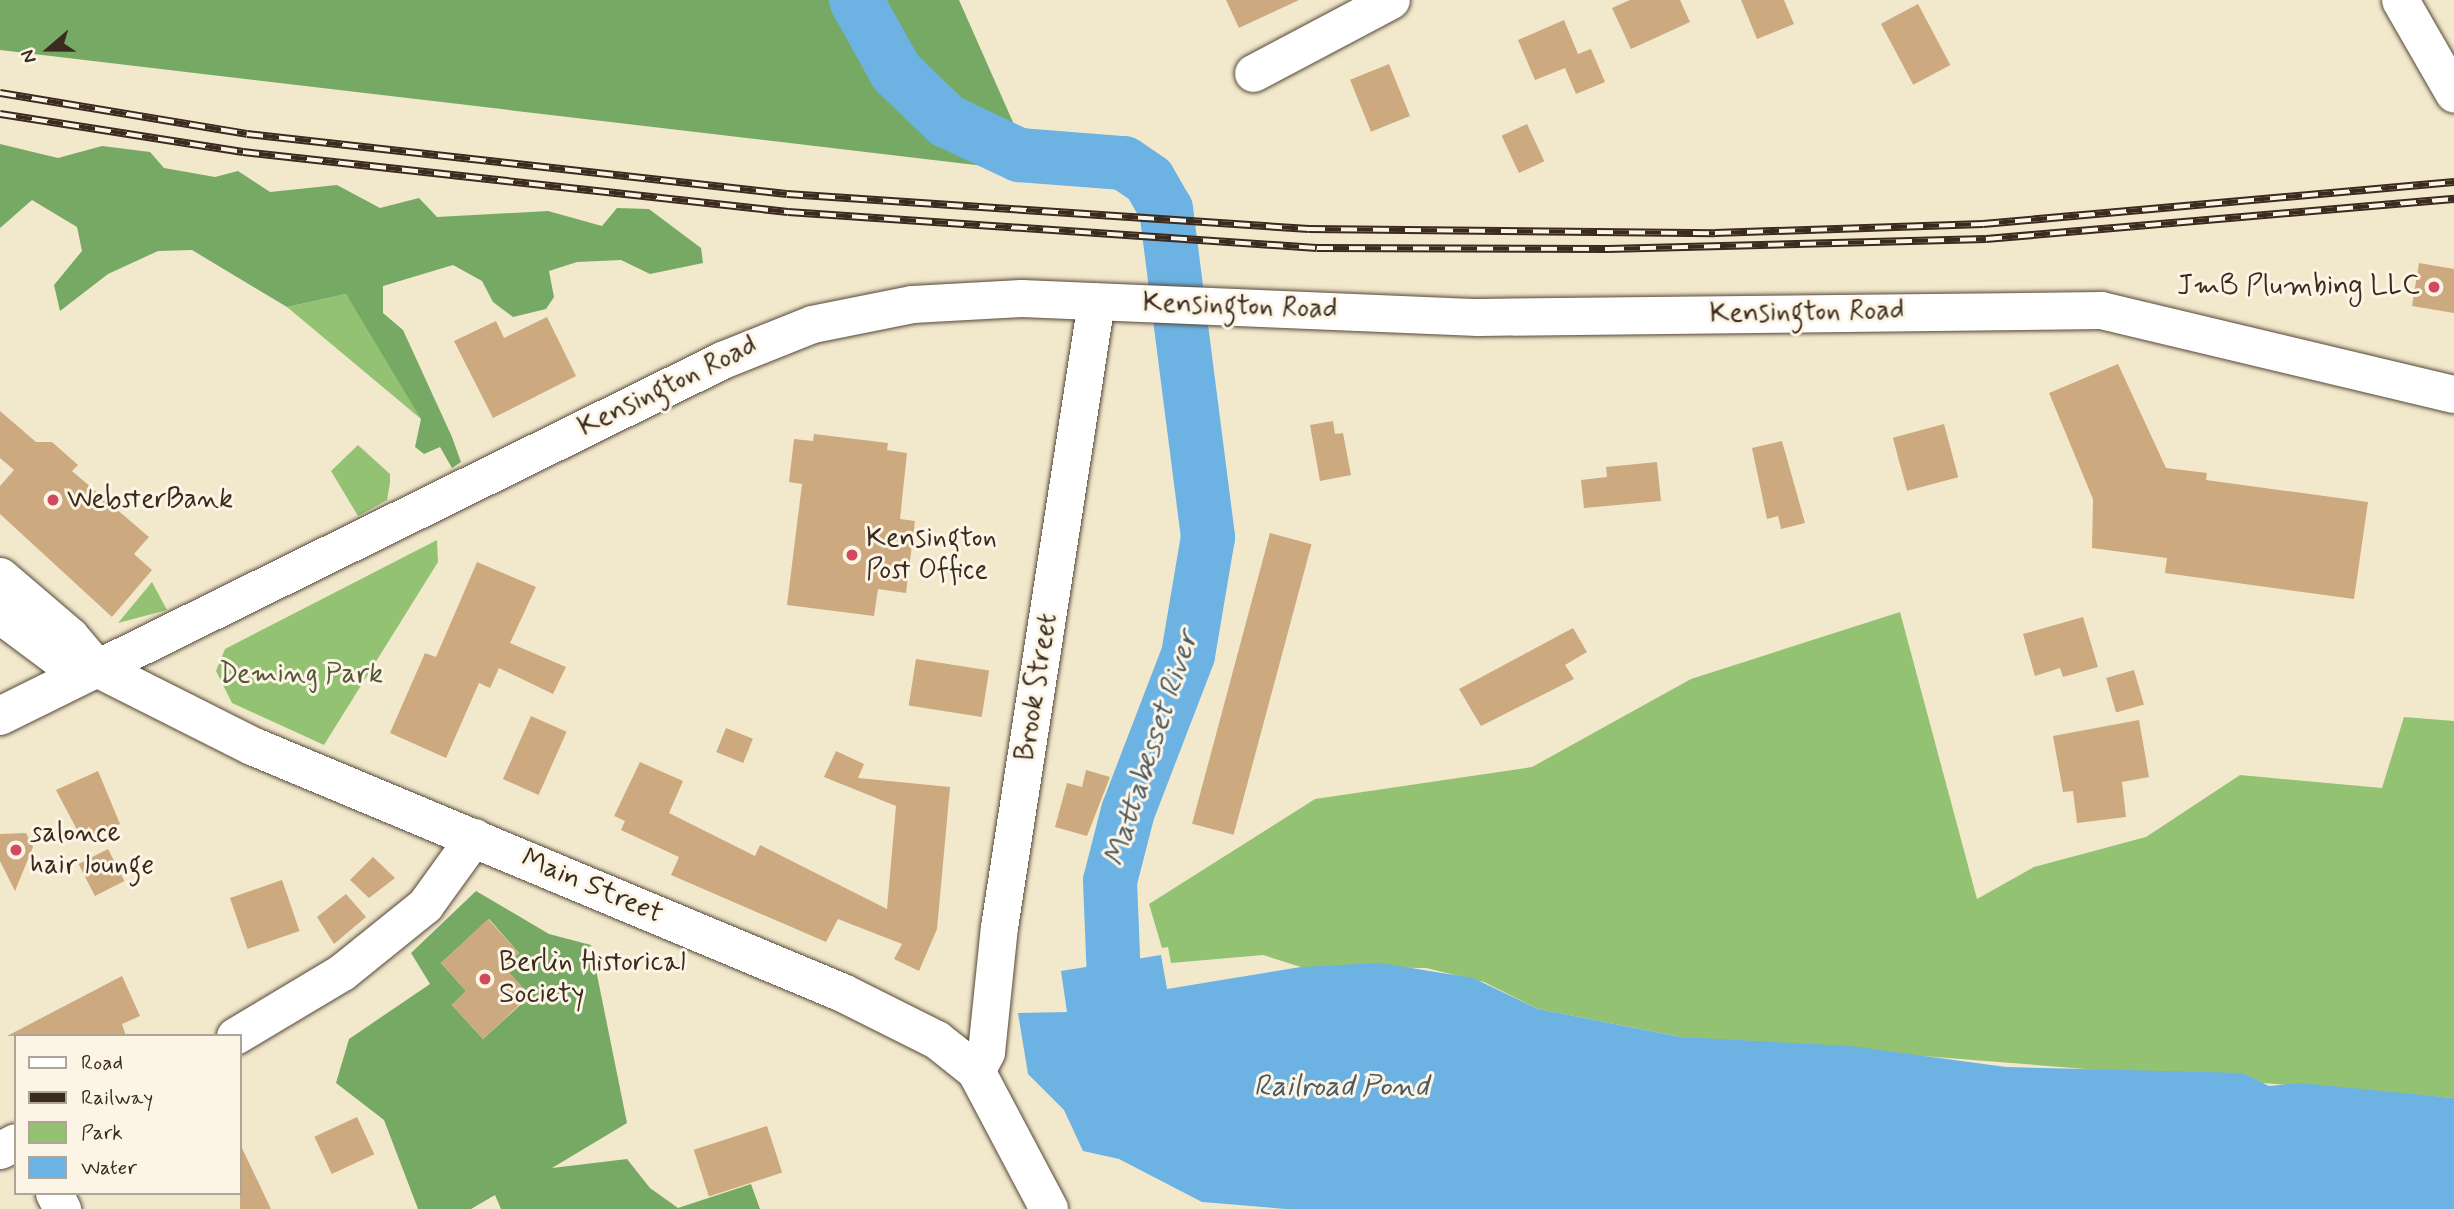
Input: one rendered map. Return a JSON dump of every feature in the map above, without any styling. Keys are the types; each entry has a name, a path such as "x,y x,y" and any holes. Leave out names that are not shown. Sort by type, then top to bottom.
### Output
{"main road":[{"path":"0,716 97,668"},
{"name":"Main Street","path":"97,668 252,746 843,993 937,1040 976,1071 1049,1209"}],"street":[{"path":"1253,73 1391,0"},
{"path":"2400,0 2454,94"},
{"name":"Kensington Road","path":"97,668 773,337 836,317 947,300 1096,301 1478,317 2101,310 2454,394"},
{"name":"Brook Street","path":"976,1071 986,1052 999,927 1096,301"},
{"name":"Main Street","path":"0,576 71,636 97,668"},
{"name":"Main Street","path":"0,615 59,659 97,668"},
{"path":"238,1034 342,972 425,905 474,837"}],"green space":[{"path":"0,0 959,0 1035,172 0,50"},
{"path":"0,144 58,158 102,146 150,152 164,168 215,177 238,171 270,192 337,185 380,208 419,198 437,217 548,211 602,226 617,208 649,209 701,248 703,263 650,274 621,260 577,262 549,271 554,297 546,309 513,317 493,302 482,281 453,265 383,286 383,313 403,330 452,437 461,462 452,468 440,447 424,454 415,447 421,419 346,294 287,307 192,250 158,251 108,274 60,311 54,285 82,251 77,227 32,200 0,228"},
{"path":"346,294 395,369 421,419 287,307"},
{"path":"358,445 390,474 390,483 387,500 358,516 331,471"},
{"name":"Deming Park","path":"437,540 438,562 324,745 232,703 216,671 225,649"},
{"path":"152,582 167,610 118,623"},
{"path":"1900,612 1977,899 2034,867 2146,837 2240,775 2382,788 2404,717 2454,721 2454,1098 1681,1037 1538,1009 1484,982 1426,968 1301,967 1263,955 1171,963 1168,947 1162,948 1149,904 1315,799 1532,767 1691,679"},
{"path":"476,891 549,934 591,945 627,1123 552,1168 627,1159 650,1188 678,1208 751,1184 760,1209 501,1209 495,1195 471,1209 418,1209 384,1120 336,1083 349,1039 430,984 411,953","holes":["489,919 519,953 504,967 530,996 483,1039 452,1005 466,991 441,963"]}],"water":[{"name":"Railroad Pond","path":"1161,955 1167,989 1301,967 1380,963 1473,978 1538,1009 1681,1037 1850,1046 2006,1067 2243,1073 2269,1086 2300,1083 2454,1098 2454,1209 1286,1209 1202,1202 1119,1159 1083,1151 1064,1110 1028,1074 1018,1013 1067,1012 1061,971"}],"building":[{"path":"1226,0 1299,0 1239,28"},
{"path":"1630,0 1680,0 1690,22 1631,49 1612,8"},
{"path":"1741,0 1784,0 1794,24 1757,39"},
{"path":"1918,4 1950,65 1913,85 1881,24"},
{"path":"1564,20 1578,54 1591,49 1605,82 1576,94 1565,68 1535,80 1518,40"},
{"path":"1389,64 1410,116 1371,132 1350,80"},
{"path":"1527,124 1544,161 1519,173 1502,136"},
{"name":"JmB Plumbing LLC","path":"2419,263 2454,269 2454,313 2412,306"},
{"path":"547,317 576,376 493,418 454,341 496,321 504,338"},
{"path":"2118,364 2166,468 2207,473 2206,480 2368,502 2354,599 2165,573 2167,558 2092,548 2093,499 2049,393"},
{"name":"WebsterBank","path":"0,411 36,442 52,442 78,465 72,471 149,537 134,554 152,570 112,617 0,514 0,486 14,470 0,458"},
{"path":"1333,421 1335,434 1343,433 1351,475 1320,481 1310,425"},
{"path":"1944,424 1958,477 1907,491 1893,438"},
{"name":"Kensington Post Office","path":"814,434 888,443 887,450 907,453 900,519 915,521 906,593 878,589 874,616 787,605 802,484 789,482 794,439 813,441"},
{"path":"1782,441 1805,523 1781,529 1778,516 1767,519 1752,448"},
{"path":"1657,462 1661,501 1584,508 1581,480 1607,477 1606,467"},
{"path":"1270,533 1312,544 1234,835 1192,824"},
{"path":"477,562 536,587 510,643 566,667 553,694 499,668 490,688 479,683 446,758 390,733 425,653 436,657"},
{"path":"2083,617 2098,667 2063,677 2060,668 2035,676 2023,634"},
{"path":"1573,628 1587,652 1565,665 1574,679 1481,726 1459,689"},
{"path":"916,659 989,671 982,717 909,705"},
{"path":"2134,670 2144,705 2116,713 2106,678"},
{"path":"531,716 567,732 539,795 503,779"},
{"path":"2139,720 2149,777 2122,782 2126,817 2077,823 2073,791 2063,792 2053,736"},
{"path":"726,728 753,739 743,763 716,752"},
{"path":"836,751 864,764 858,778 950,787 937,929 919,971 894,959 902,944 838,919 826,942 671,875 679,857 621,830 625,821 614,816 640,762 683,781 669,813 755,856 760,845 887,909 896,806 824,777"},
{"path":"1086,770 1110,777 1087,836 1055,827 1067,783 1082,787"},
{"path":"98,771 120,824 84,843 56,790"},
{"name":"salonce hair lounge","path":"26,833 33,847 15,891 0,861 0,834"},
{"path":"108,849 124,881 95,896 79,864"},
{"path":"373,857 395,878 369,898 350,880"},
{"path":"282,880 300,931 248,949 230,898"},
{"path":"346,894 366,917 334,944 317,917"},
{"name":"Berlin Historical Society","path":"488,919 519,953 504,967 530,995 483,1039 452,1005 466,991 441,963"},
{"path":"122,976 140,1016 122,1024 125,1034 7,1036"},
{"path":"357,1117 374,1154 332,1174 314,1137"},
{"path":"767,1126 782,1173 709,1196 694,1150"},
{"path":"242,1148 271,1209 240,1209 242,1195"}],"waterway":[{"name":"Mattabesset River","path":"856,0 896,72 947,121 1019,155 1124,163 1149,180 1166,209 1208,537 1188,655 1128,811 1110,881 1114,981 1139,1029"}],"railway":[{"path":"0,93 247,134 787,194 1309,229 1715,233 1983,224 2454,182"},
{"path":"0,114 243,152 788,212 1317,248 1608,249 1986,239 2454,199"}],"place":[{"name":"JmB Plumbing LLC","path":"2434,287"},
{"name":"WebsterBank","path":"53,500"},
{"name":"Kensington Post Office","path":"852,555"},
{"name":"salonce hair lounge","path":"16,850"},
{"name":"Berlin Historical Society","path":"485,979"}]}
